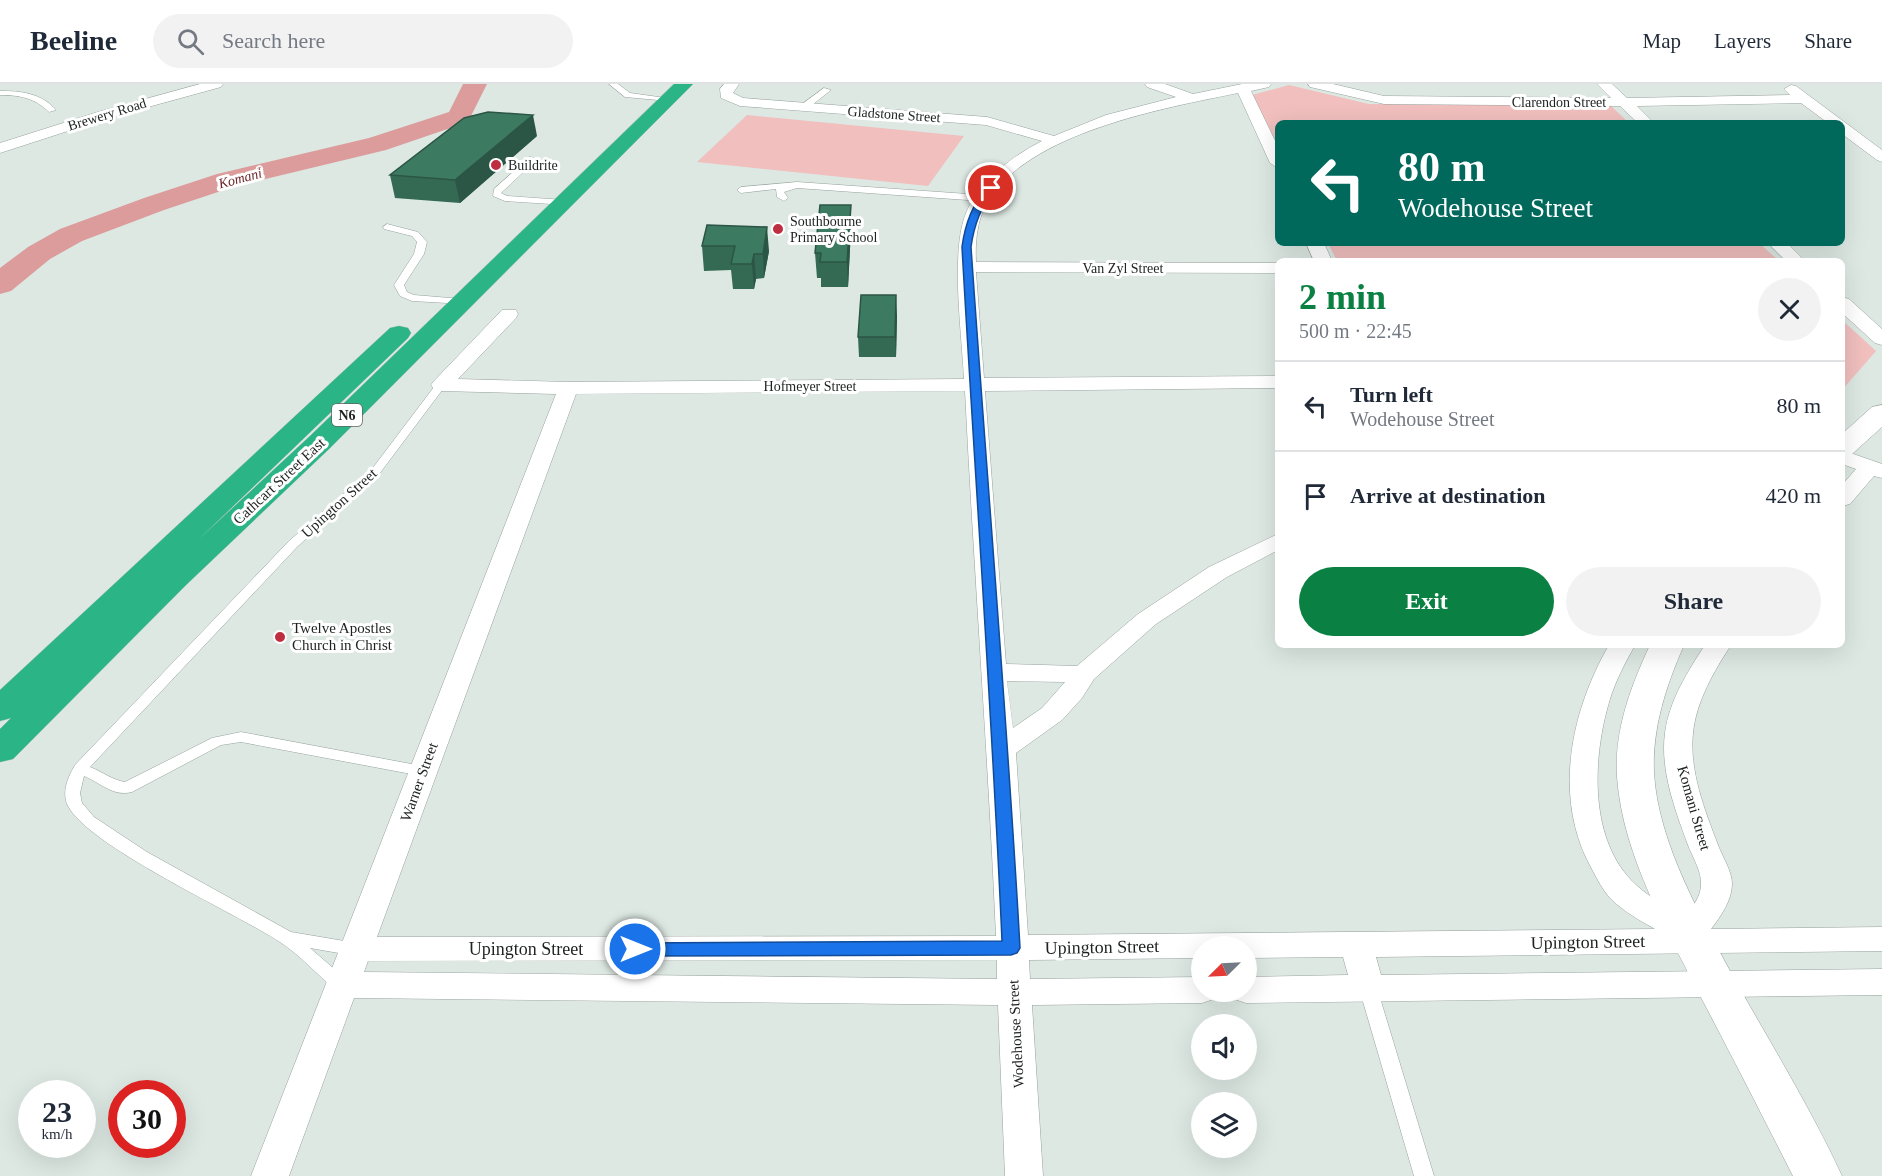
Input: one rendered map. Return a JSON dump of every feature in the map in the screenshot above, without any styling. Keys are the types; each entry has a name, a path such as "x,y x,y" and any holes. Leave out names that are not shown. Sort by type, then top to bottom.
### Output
{"highway":[{"name":"Cathcart Street East","path":"2,734 434,300 537,201 665,91"},
{"name":"Cathcart Street East","path":"2,734 462,302 564,203 665,91"}],"street":[{"name":"Brewery Road","path":"0,148 103,115 216,84"},
{"name":"Gladstone Street","path":"732,84 726,93 734,99 804,107 987,121 1053,140"},
{"path":"1142,110 1151,84 1194,99"},
{"name":"Clarendon Street","path":"1315,84 1384,100 1624,102 1804,99"},
{"path":"1604,84 1644,120"},
{"path":"1784,84 1833,120"},
{"path":"1253,86 1275,154"},
{"name":"Wodehouse Street","path":"1024,1176 1002,750 993,672 967,267 970,225 982,198 1014,166 1053,140 1109,119 1142,110 1253,86"},
{"path":"1845,129 1882,157"},
{"path":"1780,246 1793,258"},
{"name":"Van Zyl Street","path":"967,267 1275,268"},
{"path":"1845,306 1882,339"},
{"path":"441,386 509,314"},
{"name":"Hofmeyer Street","path":"441,386 1275,382"},
{"name":"Warner Street","path":"270,1176 568,387"},
{"path":"1845,445 1882,413"},
{"path":"1845,458 1876,469 1845,496"},
{"path":"1002,750 1045,720 1062,705 1083,674 1147,619 1178,597 1247,555 1275,542"},
{"path":"1620,648 1595,704 1585,750 1583,772 1591,831 1601,862 1614,882 1634,900 1690,936"},
{"path":"1666,648 1655,669 1643,704 1637,773 1638,793 1647,826 1662,870 1690,936 1818,1176"},
{"name":"Komani Street","path":"1690,936 1718,891 1717,880 1688,799 1680,758 1679,734 1701,670 1716,648"},
{"path":"993,672 1083,674"},
{"name":"Upington Street","path":"356,949 1011,948 1356,944 1690,936 1882,939"},
{"path":"1356,944 1368,988"},
{"path":"652,990 659,949"},
{"path":"1257,990 1714,982 1882,982"},
{"path":"341,985 652,990 1013,992 1191,990"}],"lane":[{"path":"618,86 628,95 665,91"},
{"path":"804,107 827,90"},
{"path":"0,93 32,95 52,110"},
{"path":"533,159 495,193 505,198 564,203"},
{"path":"741,190 797,185 982,198"},
{"path":"784,198 780,195 780,190 797,185"},
{"path":"387,226 415,234 422,242 419,254 403,277 400,290 412,298 462,302"},
{"name":"Upington Street","path":"341,985 288,938 141,856 88,821 75,804 72,793 80,769 293,544 376,471 441,386"},
{"path":"80,769 98,776 109,785 127,788 217,741 241,737 422,771"},
{"name":"Upington Street","path":"288,938 356,949"},
{"path":"1368,988 1424,1176"}],"shaded area":[{"path":"1289,85 1369,104 1610,105 1626,120 1275,120 1275,140 1252,95"},
{"path":"747,115 964,136 928,186 697,162"},
{"path":"1330,246 1762,246 1776,258 1336,258"},
{"path":"1845,323 1876,351 1845,387"}],"building":[{"path":"488,112 533,115 455,180 390,175 464,118"},
{"path":"820,205 851,205 847,262 820,262 821,253 815,253"},
{"path":"707,225 767,227 763,254 754,254 752,264 731,264 735,246 702,246"},
{"path":"861,295 896,295 895,337 858,337"}],"waterway":[{"name":"Komani","path":"0,284 39,253 71,235 154,204 227,180 377,144 459,117 475,84"}],"place":[{"name":"Buildrite","path":"496,165"},
{"name":"Southbourne Primary School","path":"778,229"},
{"name":"Twelve Apostles Church in Christ","path":"280,637"}],"route":[{"path":"635,949 1011,948 1002,750 993,672 967,267 970,225 982,198 991,188"}]}
